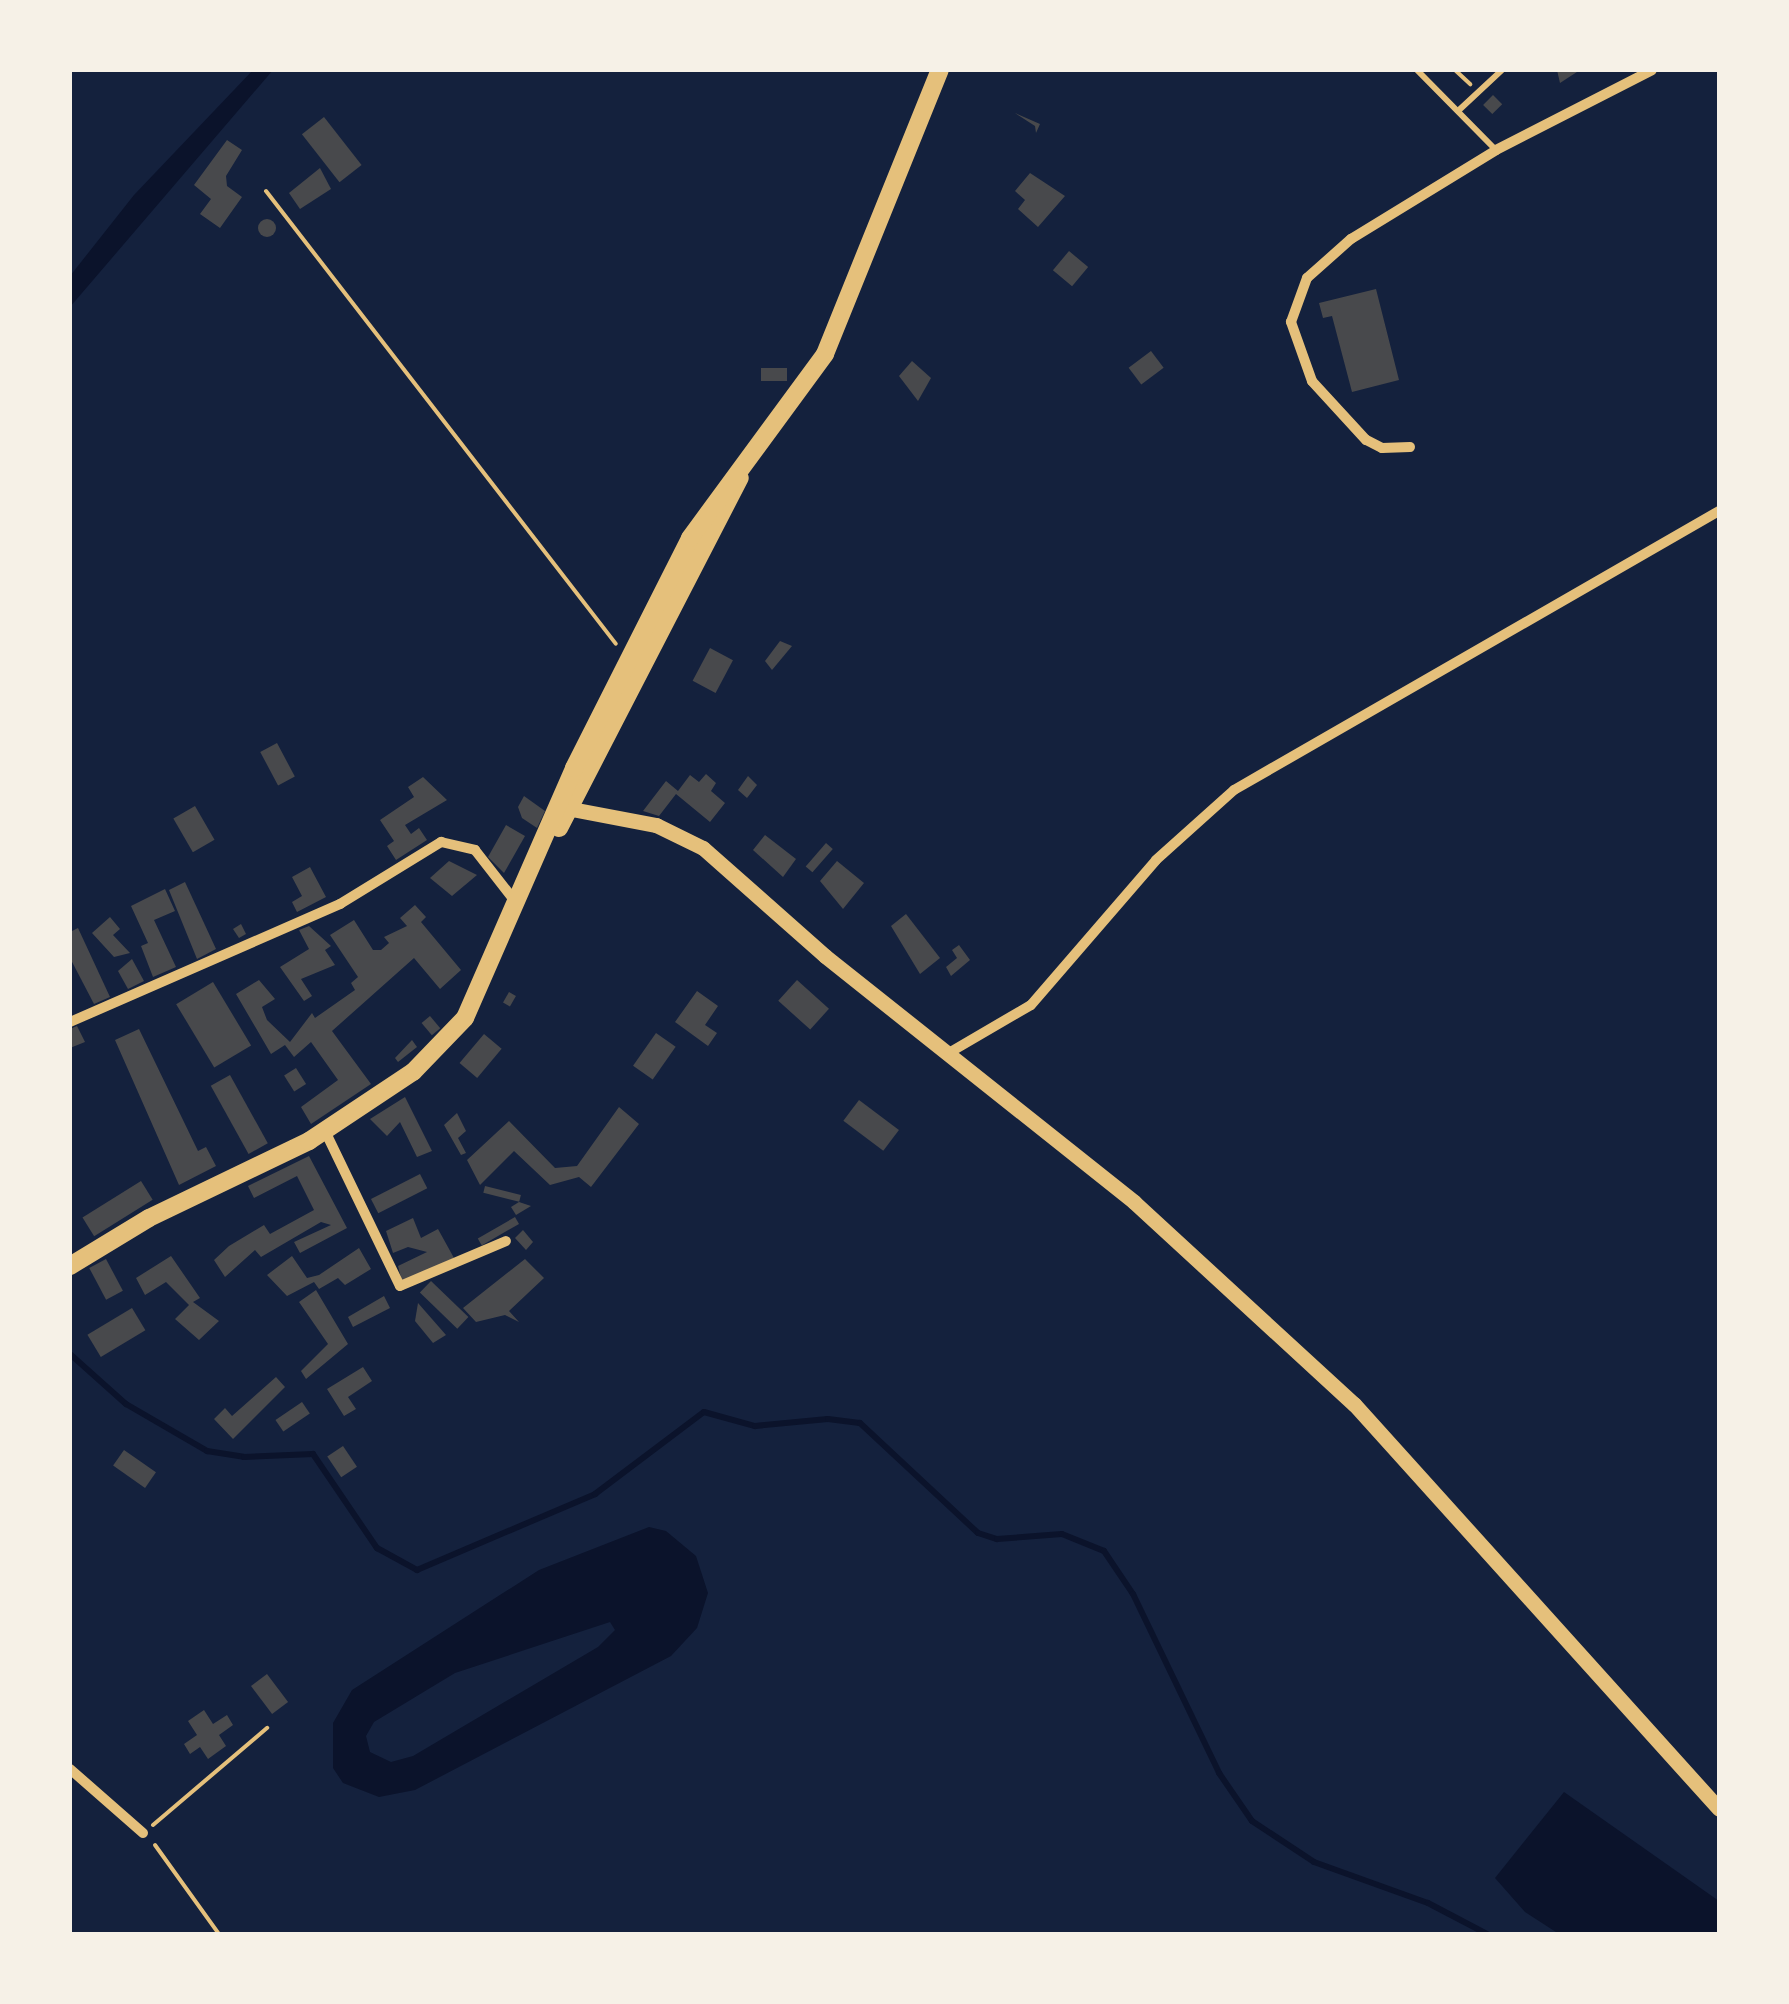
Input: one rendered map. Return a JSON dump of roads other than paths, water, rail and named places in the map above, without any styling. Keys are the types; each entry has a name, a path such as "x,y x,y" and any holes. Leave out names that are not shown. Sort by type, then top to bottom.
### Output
{"main road":[{"path":"70,1266 140,1222 325,1131 413,1072 456,1031 481,992 628,659 690,538 838,327 940,70"},
{"path":"563,808 771,426"}],"street":[{"path":"1410,448 1382,448 1336,412 1296,347 1296,296 1351,239 1496,150 1652,70"},
{"path":"947,1054 1009,1020 1052,984 1156,860 1248,780 1719,512"},
{"path":"563,808 656,825 703,848 947,1054 1134,1202 1327,1377 1719,1809"},
{"path":"70,1022 340,904 441,842 474,850 519,905"},
{"path":"325,1131 400,1286 506,1240"},
{"path":"70,1769 143,1833"}],"lane":[{"path":"1417,70 1496,150"},
{"path":"1458,111 1502,70"}],"water":[{"path":"253,70 273,70 70,307 70,276 134,195"},
{"path":"649,1527 666,1531 696,1556 708,1593 697,1628 671,1656 415,1790 379,1797 343,1783 333,1768 333,1723 352,1690 539,1570","holes":["610,1622 615,1630 598,1647 413,1756 391,1762 370,1752 366,1736 374,1722 455,1673"]},
{"path":"1564,1792 1719,1901 1719,1934 1559,1934 1525,1912 1495,1878"}],"waterway":[{"path":"70,1354 126,1404 207,1451 244,1457 313,1454 377,1548 417,1570 595,1494 704,1412 755,1426 828,1419 860,1423 978,1533 997,1539 1062,1534 1104,1551 1133,1594 1219,1773 1252,1821 1314,1862 1428,1903 1487,1934"}]}
